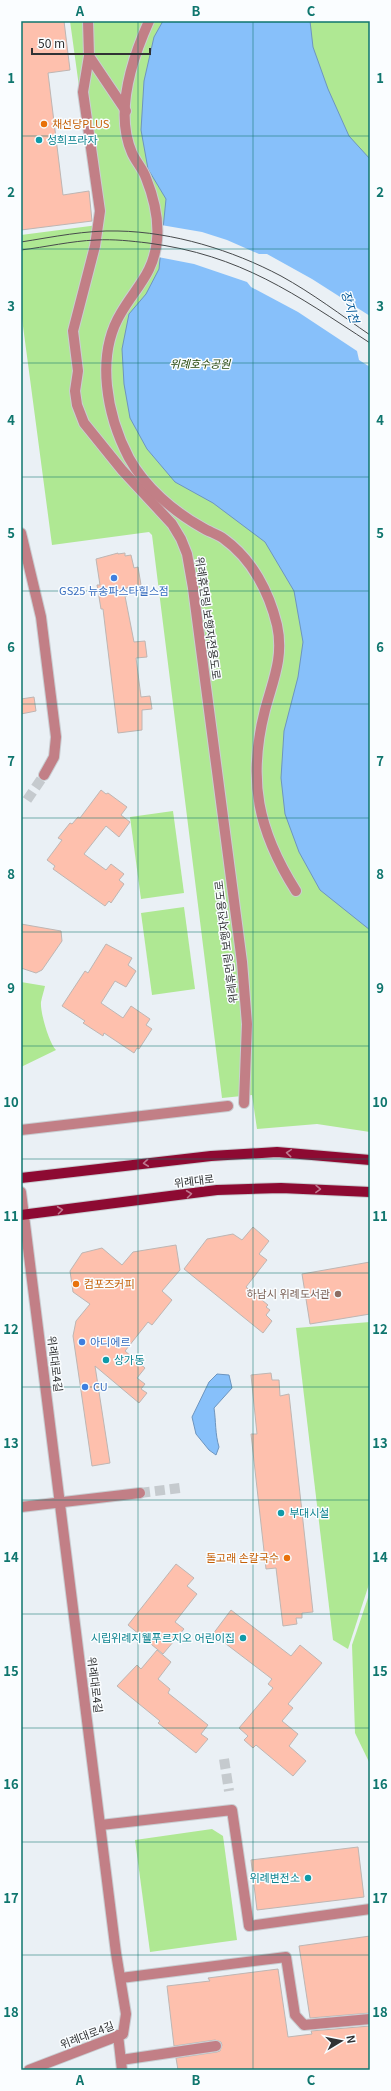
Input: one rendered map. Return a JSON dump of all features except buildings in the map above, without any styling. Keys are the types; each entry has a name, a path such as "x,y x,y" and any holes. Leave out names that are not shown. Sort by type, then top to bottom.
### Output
{"main road":[{"name":"위례대로","path":"21,1178 211,1156 277,1152 370,1160"},
{"name":"위례대로","path":"22,1215 217,1190 275,1188 370,1192"}],"street":[{"name":"위례휴먼링 보행자전용도로","path":"88,21 89,56 83,92 100,211 94,252 73,331 78,371 75,391 77,405 84,423 122,470 172,524 187,554 194,593 242,962 247,1024 244,1103"},
{"path":"149,21 131,67 125,99 127,135 132,152 146,177 156,208 157,240 152,265 134,295 120,313 112,332 107,359 106,382 108,399 120,438 130,459 141,476 152,489 177,510 202,528 224,539 243,557 259,576 271,606 277,626 280,652 277,672 265,709 258,746 256,785 266,834 278,864 296,891"},
{"path":"89,56 126,111"},
{"path":"21,533 41,617 56,737 54,757 44,775"},
{"path":"21,1130 228,1106"},
{"name":"위례대로4길","path":"21,1192 22,1215 120,1978 126,2014 123,2034 29,2070"},
{"path":"21,1507 140,1493"},
{"path":"101,1825 232,1810 249,1926 370,1909"},
{"path":"120,1978 286,1957 295,2015 304,2025 370,2019"},
{"path":"118,2035 122,2065 216,2046"}],"green space":[{"name":"위례호수공원","path":"70,21 370,21 370,1132 317,1124 257,1129 252,1095 222,1098 152,535 149,532 52,545 21,311 21,235 98,225"},
{"path":"173,811 184,893 141,899 130,817"},
{"path":"184,907 195,989 152,995 141,913"},
{"path":"21,982 45,986 41,1002 42,1013 48,1034 56,1050 21,1067"},
{"path":"370,1322 370,1581 348,1649 333,1640 296,1328"},
{"path":"370,1592 370,1764 355,1733 352,1645"},
{"path":"212,1829 223,1836 237,1940 150,1952 135,1840"}],"water":[{"name":"장지천","path":"163,21 310,21 313,47 328,89 349,136 370,159 370,930 320,890 299,852 285,814 281,778 284,731 298,677 303,642 294,591 265,542 213,503 175,482 147,449 130,418 124,384 122,349 129,314 146,294 159,269 166,199 148,169 141,130 144,81 154,37"},
{"path":"217,1374 229,1375 232,1388 214,1408 219,1447 216,1455 209,1450 196,1434 192,1417 209,1382"}],"pier":[{"path":"161,225 202,232 227,240 259,254 267,254 312,279 370,316 370,367 359,360 357,351 298,312 251,287 247,282 194,264 158,257"}],"tunnel":[{"path":"27,800 44,775"},
{"path":"140,1493 180,1488"},
{"path":"224,1759 229,1791"}],"tram line":[{"path":"21,242 82,233 118,231 160,235 202,244 243,258 281,276 315,297 370,335"},
{"path":"21,250 103,240 142,242 181,249 211,257 266,279 317,308 370,343"}],"place":[{"name":"채선당PLUS","path":"44,124"},
{"name":"성희프라자","path":"39,140"},
{"name":"GS25 뉴송파스타힐스점","path":"114,578"},
{"name":"컴포즈커피","path":"76,1284"},
{"name":"하남시 위례도서관","path":"338,1294"},
{"name":"아디에르","path":"82,1342"},
{"name":"상가동","path":"106,1360"},
{"name":"CU","path":"85,1387"},
{"name":"부대시설","path":"281,1513"},
{"name":"돌고래 손칼국수","path":"287,1558"},
{"name":"시립위례지웰푸르지오 어린이집","path":"243,1638"},
{"name":"위례변전소","path":"308,1878"}]}
